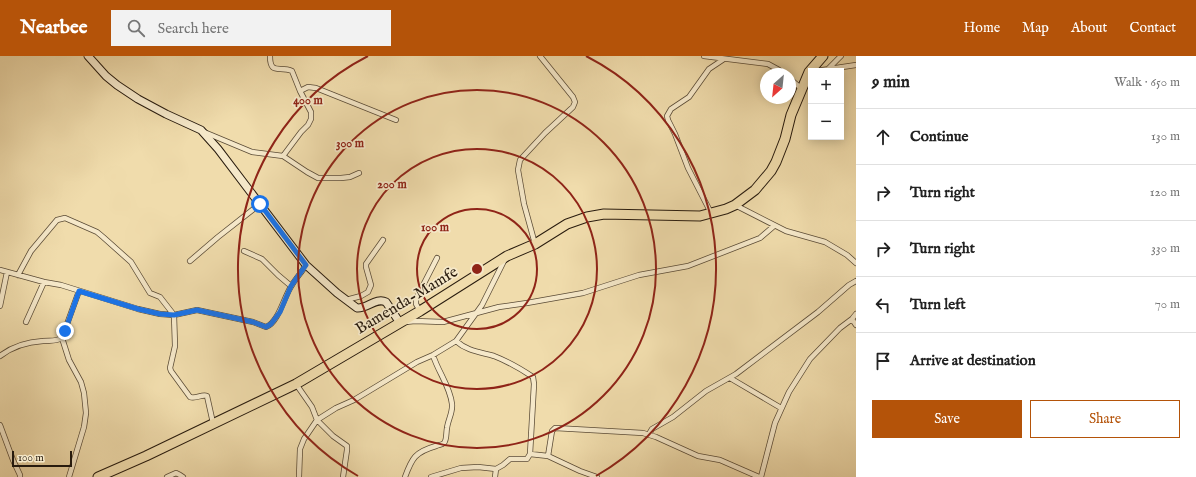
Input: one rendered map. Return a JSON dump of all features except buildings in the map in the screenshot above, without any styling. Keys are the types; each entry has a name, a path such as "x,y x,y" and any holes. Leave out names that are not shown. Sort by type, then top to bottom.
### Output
{"highway":[{"name":"Bamenda-Mamfe","path":"815,68 823,56"},
{"name":"Bamenda-Mamfe","path":"98,477 146,456 296,384 420,311 507,256 535,244 567,224 587,217 604,214 700,216 735,205 755,190 771,171 776,162 791,115 808,79"}],"street":[{"path":"88,56 106,76 122,89 166,114 201,130 252,152 283,156 318,178 350,177 359,173"},
{"path":"270,56 270,64 272,68 292,72 300,91 312,112 308,125 283,156"},
{"path":"535,244 524,204 518,170 520,160 545,133 573,107 575,102 573,97 540,56"},
{"path":"704,56 768,64 775,68"},
{"path":"829,68 841,56"},
{"path":"711,213 688,168 667,116 671,109 689,97 709,69 724,59"},
{"path":"835,68 856,65"},
{"path":"796,84 802,90"},
{"path":"300,91 308,86 316,88 396,120"},
{"path":"201,130 306,265 345,300 357,308 380,300 386,302 400,323 415,321 443,322 499,307 583,293 639,275 688,266 760,238 774,226"},
{"path":"213,144 219,137"},
{"path":"190,261 260,204"},
{"path":"735,205 774,226 796,235 806,236 825,242 847,255 856,263"},
{"path":"18,275 27,257 57,220 66,218 97,232 131,262 150,293 160,297 174,315 175,346 170,371 190,397 194,398 205,395 208,396 213,423"},
{"path":"345,300 361,296 368,292 371,286 366,264 383,240"},
{"path":"244,251 262,259 291,286"},
{"path":"299,477 300,450 304,438 317,420 456,341 482,305 507,256"},
{"path":"420,311 416,304 416,299 437,258"},
{"path":"0,270 61,285 138,309 174,315 197,310 253,322 266,327 271,324 280,312 291,286 306,265"},
{"path":"0,306 7,272"},
{"path":"649,434 652,429 673,417 706,391 730,378 818,312 849,285 856,281"},
{"path":"26,322 44,282"},
{"path":"69,477 84,427 86,413 84,393 81,382 69,360 62,338 79,291"},
{"path":"548,456 552,431 555,428 643,433 649,434 698,456 720,460 760,477 775,423 789,392 810,358 856,314"},
{"path":"852,319 856,325"},
{"path":"0,356 25,343 44,340 56,341 62,338"},
{"path":"431,477 461,468 478,467 496,469 510,459 527,459 530,454 534,384 533,377 493,356 464,348 456,341"},
{"path":"405,477 414,455 442,445 445,441 452,404 448,386 436,366 433,355"},
{"path":"730,378 781,408"},
{"path":"296,384 312,407 317,420 347,446 343,477"},
{"path":"0,425 12,460 20,477"},
{"path":"530,454 548,456 597,477"},
{"path":"495,477 496,469"},
{"path":"168,477 176,473 183,477"}],"route":[{"path":"65,331 79,291 160,314 174,315 197,310 253,322 266,327 268,326 280,312 291,286 306,265 260,204"}]}
